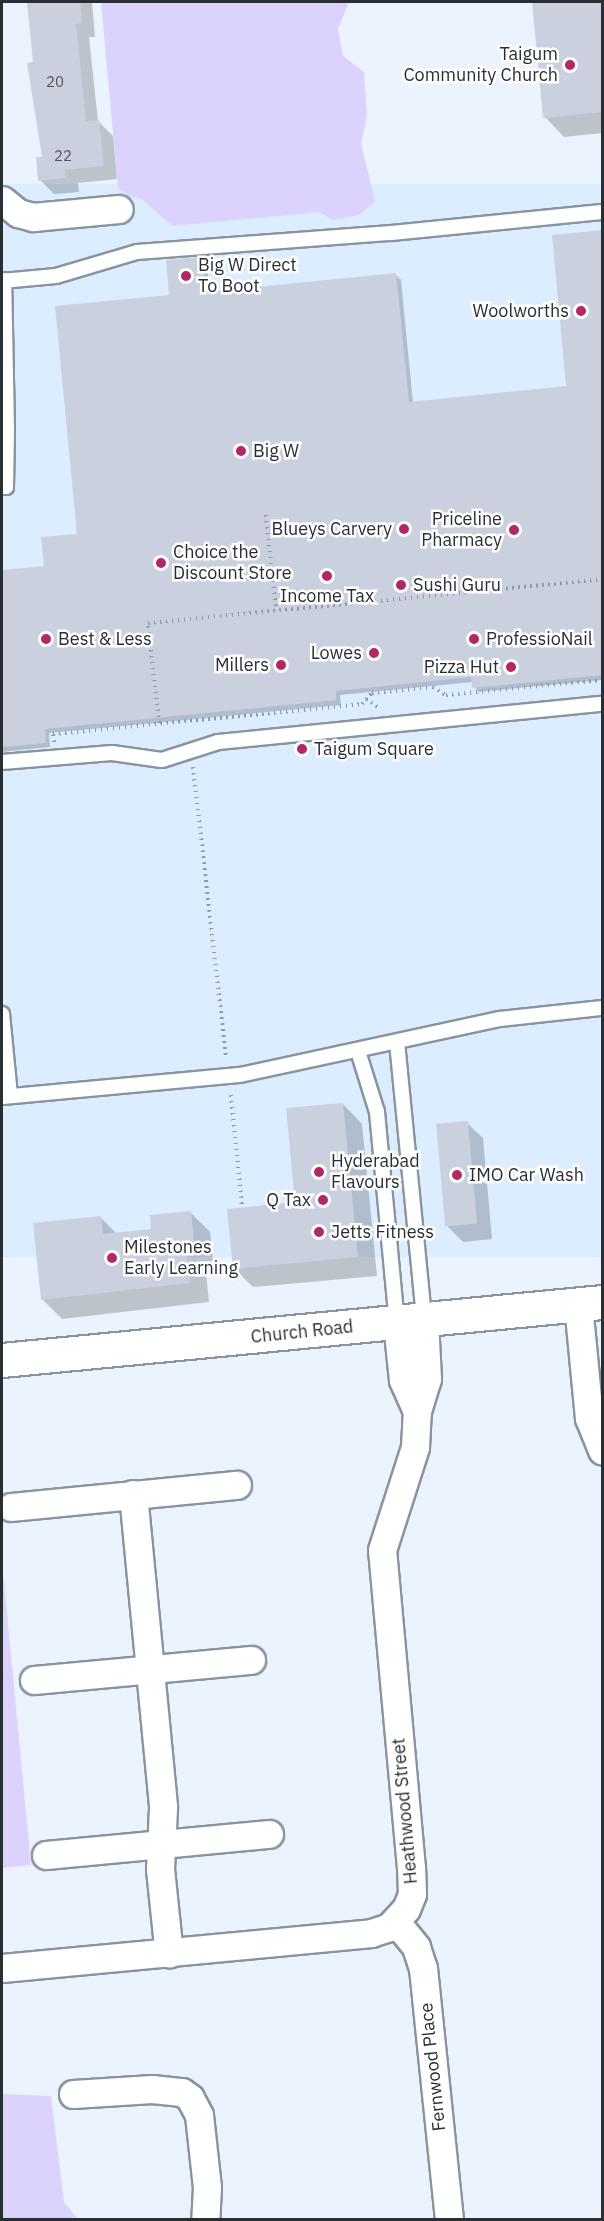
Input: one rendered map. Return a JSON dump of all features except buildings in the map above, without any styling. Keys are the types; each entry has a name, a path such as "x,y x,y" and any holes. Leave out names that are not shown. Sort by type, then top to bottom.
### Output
{"street":[{"path":"2,200 23,215 42,217 119,209"},
{"path":"590,1303 589,1418 603,1450"},
{"name":"Church Road","path":"2,1357 590,1303"},
{"name":"Heathwood Street","path":"396,1922 410,1902 412,1882 382,1550 415,1448 417,1411 402,1380 410,1321"},
{"path":"11,1507 237,1485"},
{"path":"133,1494 164,1808 160,1869 169,1954"},
{"path":"34,1680 251,1660"},
{"path":"46,1855 269,1834"},
{"path":"2,1968 169,1954 370,1933 396,1922"},
{"name":"Fernwood Place","path":"396,1922 419,1952 423,1968 449,2220"},
{"path":"73,2094 152,2089 182,2092 190,2098 199,2115 208,2204 205,2220"}],"lane":[{"path":"2,487 6,487 7,430 3,280 56,276 137,252 391,233 603,212"},
{"path":"2,762 112,753 153,761 228,741 603,704"},
{"path":"2,1014 6,1097 229,1077 500,1019 603,1008"},
{"path":"397,1042 410,1321"},
{"path":"358,1051 377,1112 410,1321"}],"path":[{"path":"266,515 276,610"},
{"path":"159,723 148,623 603,579"},
{"path":"56,758 53,734 362,704 372,693 433,687 446,695 603,680"},
{"path":"179,721 196,775 242,1207"}],"shaded area":[{"path":"101,2 349,2 338,29 343,56 364,72 367,116 361,143 375,202 359,215 333,220 319,212 172,226 142,199 129,196 118,188"},
{"name":"Taigum Square","path":"2,184 602,184 602,1257 2,1257"},
{"path":"2,1561 31,1865 2,1868"},
{"path":"2,2094 51,2096 64,2202 78,2219 2,2219"}],"place":[{"name":"Taigum Community Church","path":"570,65"},
{"name":"Big W Direct To Boot","path":"186,276"},
{"name":"Woolworths","path":"581,311"},
{"name":"Big W","path":"241,451"},
{"name":"Blueys Carvery","path":"404,529"},
{"name":"Priceline Pharmacy","path":"514,530"},
{"name":"Choice the Discount Store","path":"161,563"},
{"name":"Income Tax","path":"327,576"},
{"name":"Sushi Guru","path":"401,585"},
{"name":"Best & Less","path":"46,639"},
{"name":"ProfessioNail","path":"474,639"},
{"name":"Lowes","path":"374,653"},
{"name":"Millers","path":"281,665"},
{"name":"Pizza Hut","path":"511,667"},
{"name":"Taigum Square","path":"302,749"},
{"name":"Hyderabad Flavours","path":"319,1172"},
{"name":"IMO Car Wash","path":"457,1175"},
{"name":"Q Tax","path":"323,1200"},
{"name":"Jetts Fitness","path":"319,1232"},
{"name":"Milestones Early Learning","path":"112,1258"}]}
